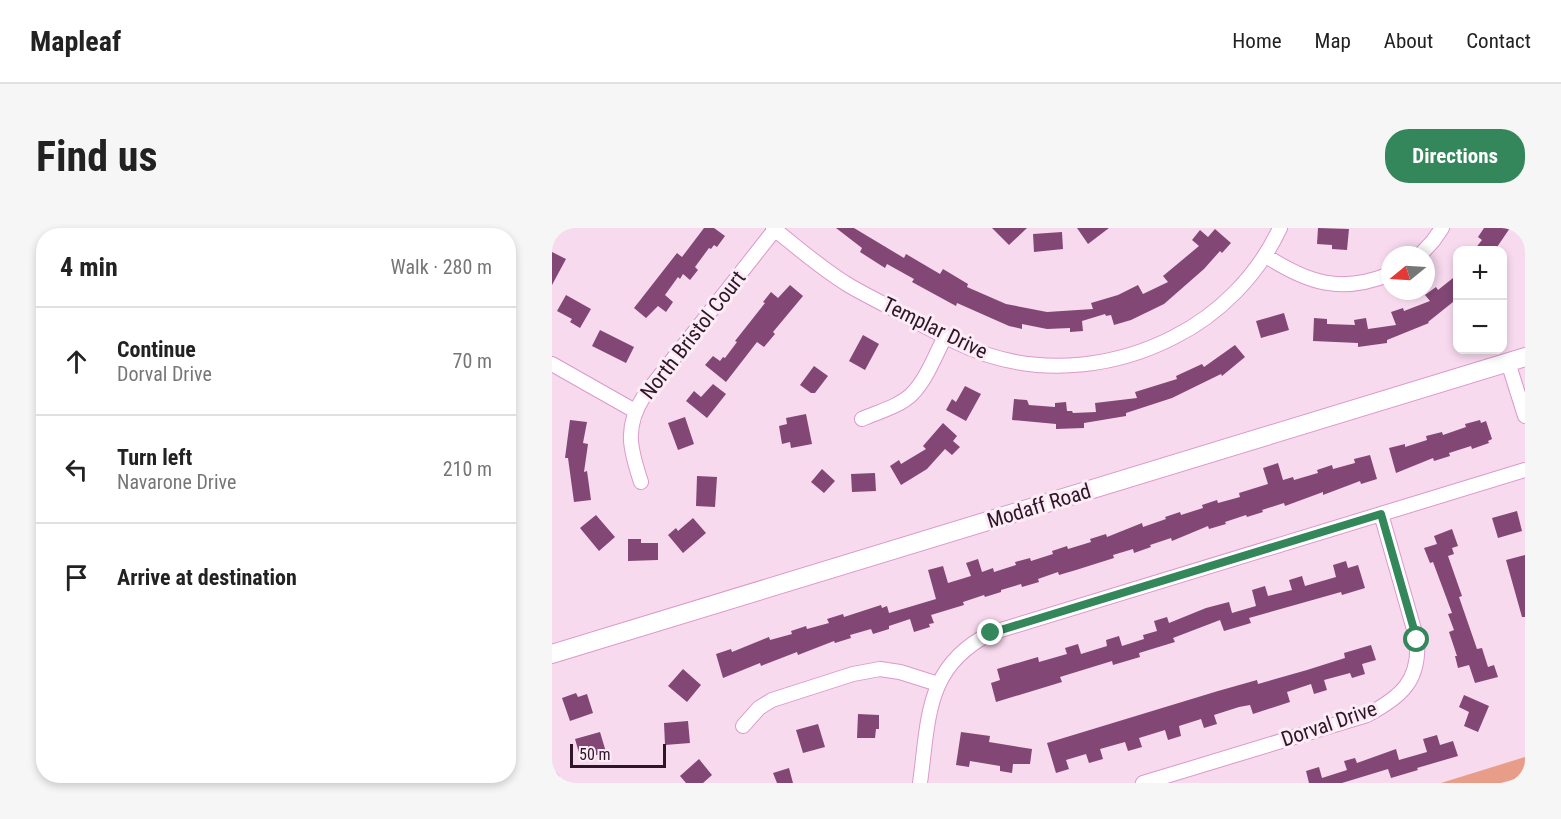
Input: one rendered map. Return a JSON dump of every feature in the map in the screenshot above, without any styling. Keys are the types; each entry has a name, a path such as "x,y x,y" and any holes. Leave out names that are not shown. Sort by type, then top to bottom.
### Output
{"street":[{"name":"Templar Drive","path":"775,228 849,285 945,337 988,355 1034,364 1087,364 1115,359 1158,345 1206,317 1243,284 1266,256 1280,228"},
{"name":"North Bristol Court","path":"641,482 631,445 630,430 635,411 644,396 775,228"},
{"path":"1428,246 1442,228"},
{"path":"1266,256 1296,274 1314,281 1336,284 1366,282 1381,277"},
{"path":"862,419 898,404 912,395 920,385 945,337"},
{"path":"1516,359 1525,416"},
{"name":"Modaff Road","path":"552,654 1516,359"},
{"path":"552,364 635,411"},
{"path":"920,783 930,709 938,684 945,670 964,650 991,633 1525,470"},
{"name":"Dorval Drive","path":"1143,783 1366,715 1396,698 1408,685 1418,655 1417,640 1381,514"},
{"path":"742,726 759,708 772,700 868,670 891,670 938,684"}],"shaded area":[{"path":"1525,757 1525,776 1501,783 1441,783"}],"building":[{"path":"704,228 714,228 725,236 717,247 714,245 711,249 709,248 695,267 698,270 690,280 683,274 680,279 678,277 665,295 673,302 666,312 658,306 646,318 634,308 677,253 682,257"},
{"path":"836,228 854,228 904,258 906,254 940,274 943,269 968,284 967,287 1006,304 1047,312 1093,309 1091,303 1118,295 1138,285 1143,294 1168,282 1163,276 1199,246 1192,240 1200,230 1208,237 1215,229 1231,243 1164,304 1131,320 1114,325 1111,315 1106,316 1105,314 1082,321 1083,331 1070,332 1070,328 1047,329 1022,324 1022,329 1009,326 957,303 956,306 912,282 914,279 887,264 885,268 860,252 862,248"},
{"path":"992,228 1027,228 1009,245"},
{"path":"1077,228 1109,228 1088,244"},
{"path":"1318,228 1349,229 1347,250 1332,249 1332,245 1317,244"},
{"path":"1484,228 1510,228 1498,246 1477,246 1482,240 1478,237"},
{"path":"1062,232 1063,249 1034,252 1033,234"},
{"path":"552,252 566,259 552,285"},
{"path":"1453,278 1453,302 1429,323 1387,340 1387,343 1358,347 1358,343 1313,341 1314,318 1327,319 1327,324 1355,325 1354,320 1366,318 1368,329 1396,325 1391,312 1403,308 1404,311 1429,300 1435,300 1435,288 1438,290"},
{"path":"790,285 803,296 773,332 775,334 764,347 757,342 726,382 705,365 713,356 720,361 723,357 725,358 771,292 778,298"},
{"path":"566,295 591,309 580,328 570,322 572,319 557,311"},
{"path":"1284,313 1289,330 1261,338 1256,321"},
{"path":"600,330 634,347 626,363 592,346"},
{"path":"863,335 879,344 865,370 849,361"},
{"path":"1235,345 1245,357 1222,376 1221,374 1172,398 1126,413 1126,416 1084,423 1084,428 1056,429 1056,424 1012,420 1014,399 1027,400 1029,405 1055,407 1055,403 1066,402 1067,411 1073,413 1096,412 1095,403 1137,398 1135,392 1177,379 1176,376 1202,364 1204,367"},
{"path":"814,366 828,376 815,393 811,393 800,385"},
{"path":"713,384 726,394 707,418 686,401 694,391 701,397"},
{"path":"965,386 981,394 966,421 946,410 952,399 956,402"},
{"path":"806,414 812,444 791,448 790,442 782,444 779,426 787,424 786,418"},
{"path":"685,417 694,444 678,450 668,423"},
{"path":"570,420 587,422 583,443 588,444 584,472 587,471 591,500 574,502 568,458 565,458"},
{"path":"1480,420 1481,423 1486,421 1492,439 1488,441 1489,443 1449,453 1450,456 1434,461 1433,458 1396,473 1389,448 1405,444 1405,447 1427,440 1426,436 1442,432 1443,435 1466,427 1465,424"},
{"path":"943,423 957,436 953,441 960,447 952,455 945,449 927,469 901,485 890,466 899,460 901,464 926,449 923,446"},
{"path":"1370,455 1377,479 1361,484 1360,481 1285,506 1284,503 1262,510 1263,512 1225,522 1226,524 1209,529 1208,526 1172,541 1171,538 1150,545 1151,547 1134,553 1133,549 1113,555 1114,558 1038,579 1039,582 1022,587 1021,584 985,597 984,595 963,602 964,605 931,615 934,623 929,624 930,627 914,632 910,619 889,626 889,629 873,634 871,629 850,635 851,638 835,643 834,641 798,655 797,652 761,666 760,663 723,678 716,654 731,649 732,652 769,637 770,640 792,634 791,631 806,626 807,629 829,623 827,619 843,614 844,617 881,605 882,608 887,606 889,613 936,599 928,570 943,566 948,583 971,576 966,563 978,559 982,572 993,568 994,572 1016,565 1015,562 1030,558 1031,561 1053,554 1052,551 1067,546 1068,549 1091,542 1090,539 1106,534 1107,537 1142,523 1143,527 1180,512 1181,515 1203,508 1202,505 1217,500 1218,503 1240,497 1239,493 1268,484 1263,468 1278,463 1283,480 1293,477 1294,480 1318,473 1317,470 1332,465 1333,469 1355,463 1354,459"},
{"path":"822,469 835,481 824,493 811,482"},
{"path":"875,473 876,491 852,492 851,474"},
{"path":"697,476 717,477 715,507 696,506"},
{"path":"1517,511 1522,531 1498,538 1492,518"},
{"path":"596,515 615,537 599,551 580,528"},
{"path":"693,518 706,533 683,553 668,535 676,528 678,531"},
{"path":"1452,529 1458,546 1452,548 1454,554 1448,556 1462,596 1459,597 1477,649 1482,648 1488,667 1494,665 1498,677 1475,683 1469,665 1458,668 1455,656 1457,656 1449,632 1454,630 1448,614 1452,613 1433,562 1430,563 1424,548 1437,544 1434,536"},
{"path":"628,539 641,539 641,543 658,543 658,560 628,561"},
{"path":"1525,555 1525,617 1522,617 1506,560"},
{"path":"1346,561 1348,568 1358,565 1365,588 1342,595 1341,592 1249,618 1251,623 1224,631 1220,620 1173,638 1175,642 1139,653 1140,657 1113,665 1112,661 1060,677 1062,682 996,702 991,683 1000,680 997,669 1038,657 1039,662 1067,654 1065,648 1078,644 1081,654 1107,646 1106,640 1119,636 1122,646 1144,639 1143,635 1157,631 1154,621 1167,617 1169,623 1206,608 1229,602 1232,613 1256,606 1252,590 1265,586 1268,596 1292,590 1289,580 1302,576 1305,586 1336,577 1333,565"},
{"path":"1371,645 1376,660 1362,664 1365,674 1352,678 1350,673 1324,680 1327,690 1314,694 1311,684 1287,692 1290,702 1253,714 1250,705 1239,707 1214,715 1217,724 1204,728 1201,719 1179,726 1181,736 1168,740 1165,730 1139,738 1142,747 1128,751 1125,742 1100,749 1103,759 1089,763 1086,754 1066,760 1069,769 1056,773 1047,743 1257,680 1258,684 1307,670 1345,658 1344,653"},
{"path":"683,669 701,685 687,702 668,686"},
{"path":"576,693 578,697 587,694 593,713 570,721 562,698"},
{"path":"1464,695 1489,706 1478,732 1464,726 1469,712 1459,707"},
{"path":"858,714 879,715 879,729 876,729 875,738 857,738"},
{"path":"688,721 690,743 665,745 664,723"},
{"path":"818,724 825,747 803,753 796,730"},
{"path":"600,732 606,752 581,760 575,739"},
{"path":"961,732 990,736 989,742 1032,749 1030,764 1013,764 1012,773 1000,771 1000,766 970,761 969,767 956,765"},
{"path":"1437,735 1440,745 1453,741 1458,756 1391,778 1388,769 1342,783 1309,783 1306,771 1319,767 1322,778 1347,770 1344,761 1355,758 1357,763 1396,749 1399,760 1427,752 1423,739"},
{"path":"699,759 712,775 703,783 686,783 680,776"},
{"path":"789,768 793,783 777,783 773,773"}],"route":[{"path":"991,633 1381,514 1417,640"}]}
